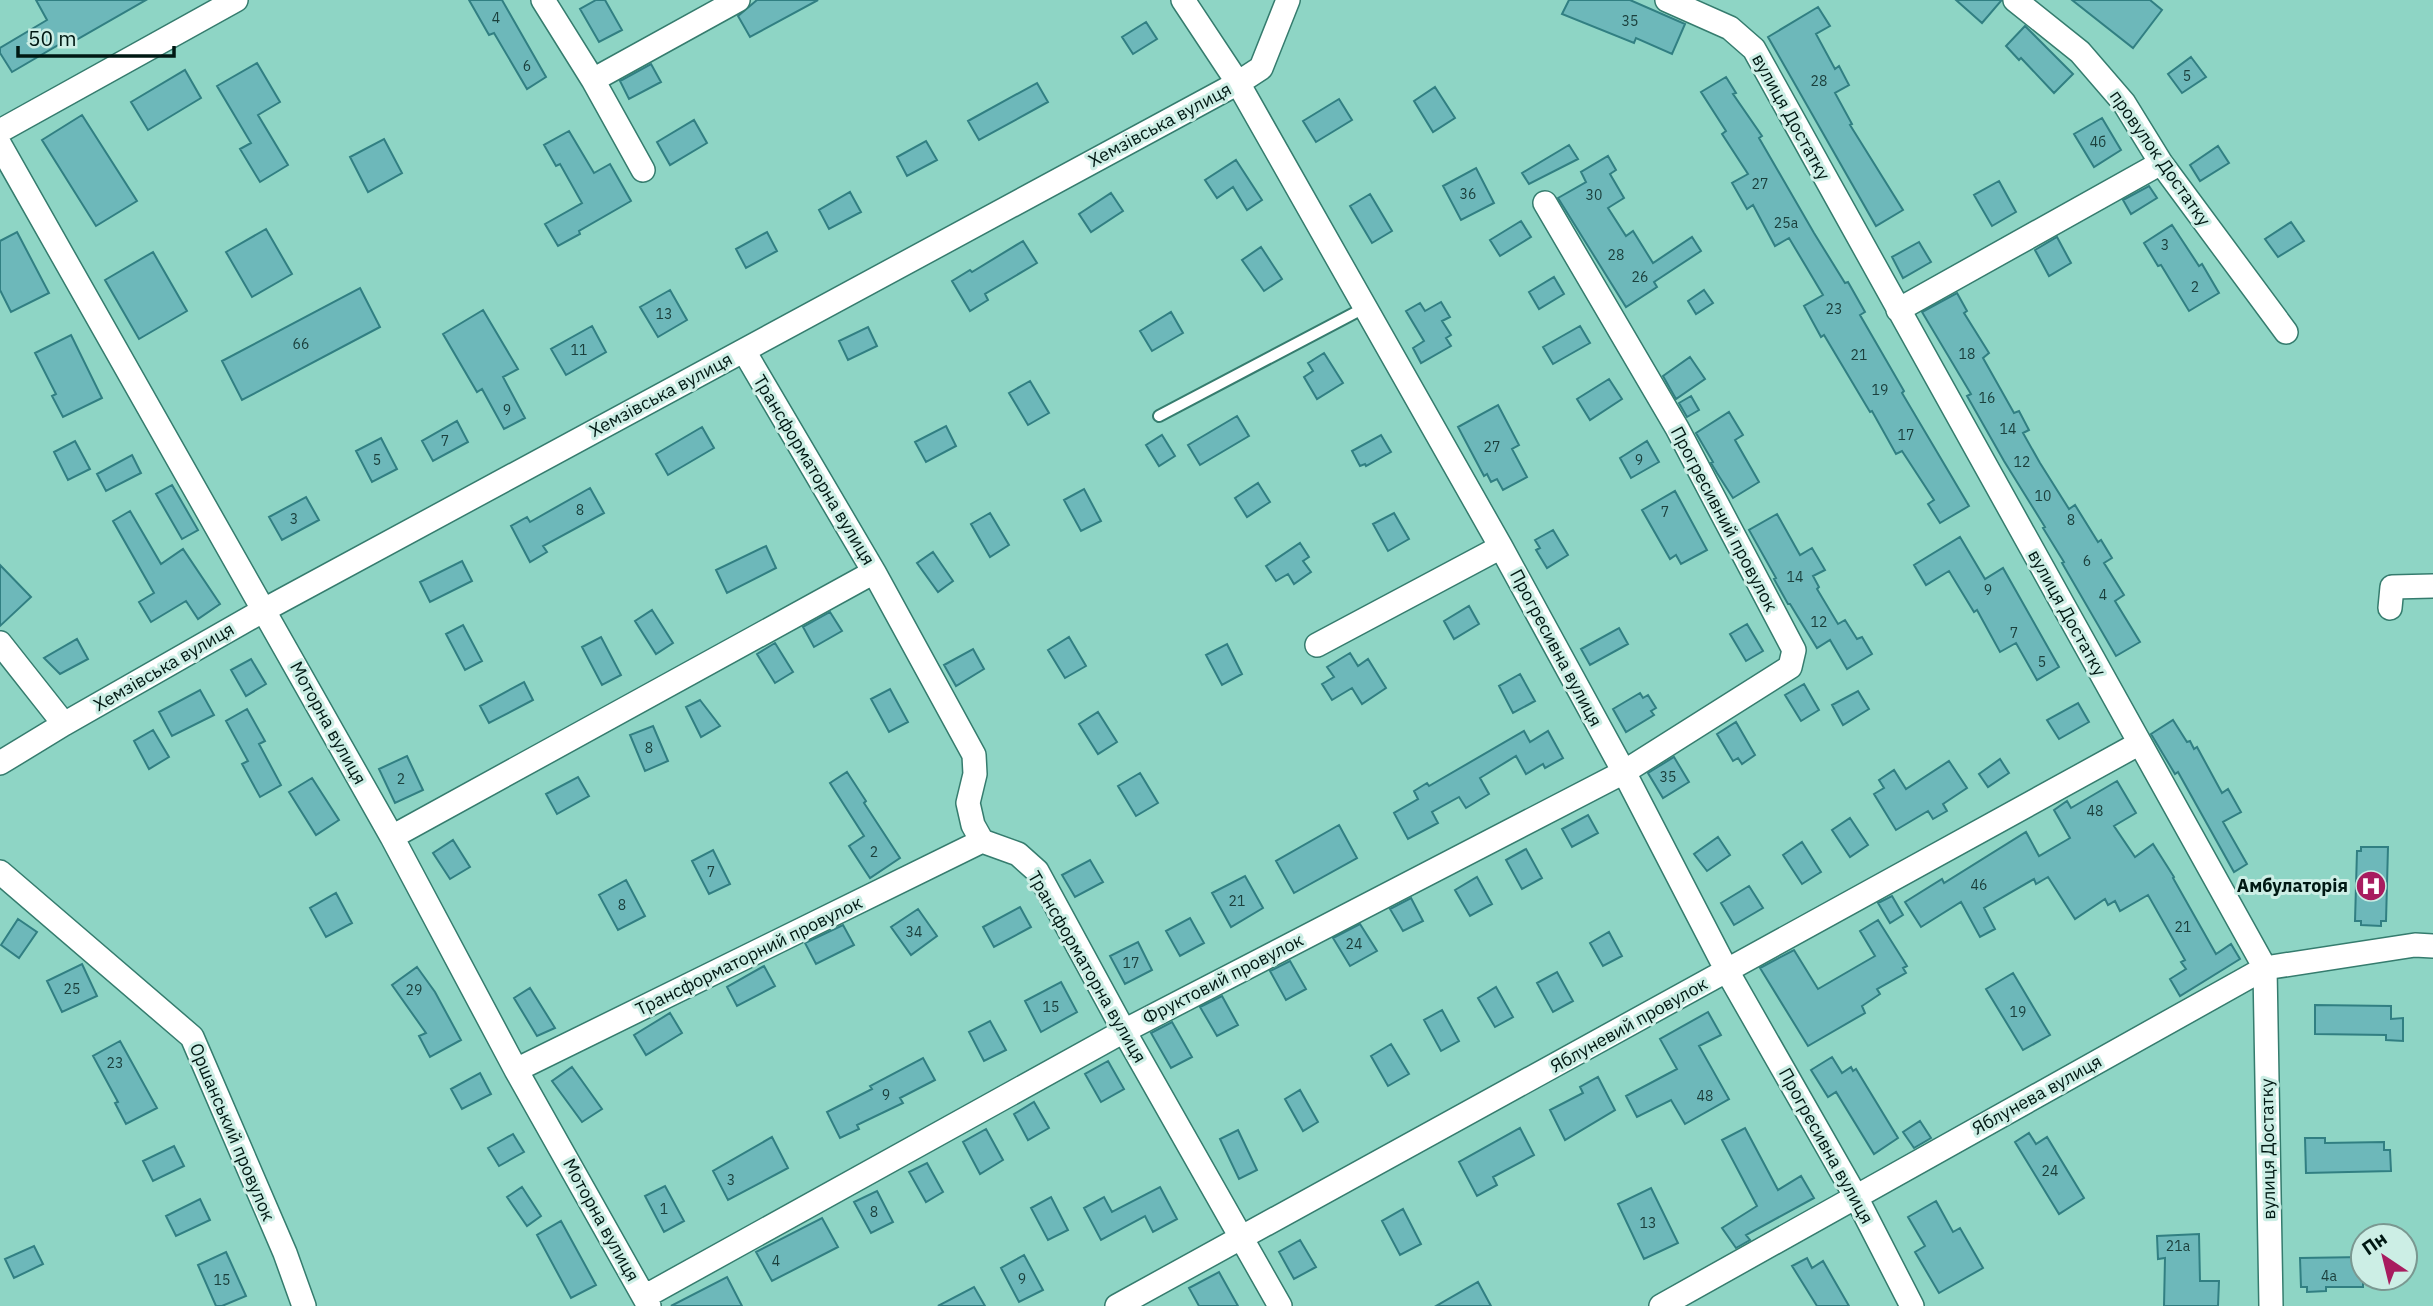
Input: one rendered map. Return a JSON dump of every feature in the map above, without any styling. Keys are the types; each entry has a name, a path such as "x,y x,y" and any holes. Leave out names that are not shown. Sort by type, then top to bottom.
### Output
{"street":[{"path":"0,131 236,0"},
{"path":"543,0 593,80 643,170"},
{"path":"593,80 738,0"},
{"name":"Прогресивна вулиця","path":"1183,0 1238,83 1501,547 1624,772 1727,971 1856,1197 1912,1306"},
{"name":"Хемзівська вулиця","path":"0,763 264,610 1238,83 1261,68 1288,0"},
{"name":"вулиця Достатку","path":"1667,0 1730,28 1754,49 2265,968 2271,1306"},
{"name":"провулок Достатку","path":"2015,0 2080,52 2124,103 2161,163 2286,332"},
{"name":"Моторна вулиця","path":"0,145 392,837 516,1070 647,1301"},
{"path":"1898,310 2161,163"},
{"name":"Прогресивний провулок","path":"1545,203 1677,428 1794,650 1790,667 1624,772"},
{"name":"Трансформаторна вулиця","path":"744,351 874,572 974,755 975,774 968,803 973,825 982,841 1018,854 1037,871 1280,1306"},
{"path":"1317,645 1501,547"},
{"path":"392,837 874,572"},
{"path":"2390,608 2392,587 2433,586"},
{"path":"0,643 64,724"},
{"name":"Яблуневий провулок","path":"1118,1306 2140,743"},
{"name":"Фруктовий провулок","path":"647,1301 1124,1031 1624,772"},
{"name":"Трансформаторний провулок","path":"516,1070 982,841"},
{"name":"Оршанський провулок","path":"0,872 191,1037 285,1254 304,1306"},
{"name":"Яблунева вулиця","path":"1661,1306 2265,968 2415,945 2433,946"}],"lane":[{"path":"1159,416 1364,308"}],"building":[{"path":"36,0 146,0 69,44 67,40 12,72 0,53 0,48 47,20"},
{"path":"469,0 502,0 546,77 527,89 494,33 489,35"},
{"path":"596,0 605,0 622,30 599,42 580,9"},
{"path":"757,0 818,0 750,37 738,16"},
{"path":"1569,0 1630,0 1685,24 1672,54 1636,38 1634,43 1562,14"},
{"path":"1956,0 2001,0 2001,1 1982,23"},
{"path":"2072,0 2150,0 2162,10 2133,48"},
{"path":"1818,7 1830,26 1816,34 1835,69 1839,66 1849,85 1835,93 1852,124 1850,125 1903,210 1876,226 1768,37"},
{"path":"1146,22 1157,39 1133,54 1122,37"},
{"path":"2025,26 2073,74 2054,93 2006,46"},
{"path":"2191,57 2206,77 2182,93 2168,74"},
{"path":"257,63 280,102 258,115 288,165 260,182 240,149 251,143 217,86"},
{"path":"651,64 661,82 629,99 620,81"},
{"path":"185,70 201,98 148,130 131,102"},
{"path":"1726,77 1736,93 1733,94 1762,136 1759,138 1814,233 1865,312 1860,315 1904,391 1902,393 1969,506 1940,523 1928,504 1934,500 1902,451 1896,454 1872,411 1870,412 1824,335 1821,337 1804,306 1823,295 1789,238 1775,246 1753,205 1747,209 1732,183 1748,174 1722,134 1726,131 1701,92"},
{"path":"1037,83 1048,102 979,140 968,121"},
{"path":"1435,87 1455,118 1433,132 1414,101"},
{"path":"1339,99 1352,120 1316,142 1303,121"},
{"path":"82,115 137,201 96,226 42,140"},
{"path":"2102,118 2121,150 2094,167 2074,134"},
{"path":"694,120 707,143 670,165 657,142"},
{"path":"569,131 594,173 610,164 631,201 558,246 545,224 582,203 560,164 556,166 544,145"},
{"path":"384,139 402,173 368,192 350,157"},
{"path":"926,141 937,160 907,176 897,157"},
{"path":"1569,145 1578,159 1529,184 1522,173"},
{"path":"2218,146 2229,163 2200,181 2190,165"},
{"path":"1608,156 1616,170 1610,174 1624,198 1608,208 1626,236 1633,231 1653,263 1692,237 1701,251 1654,282 1657,287 1626,307 1558,198 1586,182 1581,172"},
{"path":"1236,160 1262,200 1247,210 1233,187 1217,198 1205,180"},
{"path":"1476,168 1494,203 1461,220 1443,186"},
{"path":"1999,181 2016,212 1992,226 1974,195"},
{"path":"2149,186 2157,198 2131,214 2123,200"},
{"path":"850,192 861,212 829,229 819,210"},
{"path":"1111,193 1123,211 1091,232 1079,214"},
{"path":"1370,194 1392,231 1372,243 1350,206"},
{"path":"1521,221 1531,237 1500,256 1490,240"},
{"path":"2291,222 2304,241 2278,257 2265,239"},
{"path":"2172,225 2199,266 2202,264 2219,293 2189,311 2144,243"},
{"path":"266,229 292,274 252,297 226,252"},
{"path":"17,232 49,293 11,312 0,290 0,241"},
{"path":"767,232 777,251 746,268 736,249"},
{"path":"2057,237 2071,263 2049,276 2035,250"},
{"path":"1023,241 1037,263 985,294 988,300 970,311 952,281"},
{"path":"1919,242 1931,262 1903,278 1892,257"},
{"path":"1261,247 1282,279 1264,291 1242,260"},
{"path":"153,252 187,311 139,339 105,280"},
{"path":"1554,277 1564,294 1539,309 1529,292"},
{"path":"360,288 380,327 242,400 222,361"},
{"path":"670,290 687,320 658,337 640,307"},
{"path":"1704,290 1713,303 1696,314 1688,301"},
{"path":"1957,293 1967,311 1964,313 1989,353 1983,358 2014,413 2019,411 2029,430 2023,433 2040,463 2069,509 2075,505 2098,542 2101,540 2112,558 2104,563 2124,595 2115,601 2140,642 2116,656 2062,563 2064,562 2043,528 2045,527 1967,396 1971,394 1922,312"},
{"path":"1441,302 1450,317 1442,321 1451,335 1446,338 1451,346 1421,363 1413,348 1424,341 1406,311 1420,303 1425,311"},
{"path":"483,310 518,369 503,377 525,418 504,429 482,389 477,392 443,334"},
{"path":"1171,312 1183,333 1152,351 1140,331"},
{"path":"592,326 606,352 566,375 551,349"},
{"path":"1580,326 1590,343 1553,364 1543,347"},
{"path":"868,327 877,346 848,360 839,341"},
{"path":"71,335 102,398 63,417 52,396 56,394 35,353"},
{"path":"1324,353 1343,383 1317,399 1304,377 1313,371 1308,363"},
{"path":"1690,357 1705,379 1676,399 1663,376"},
{"path":"1609,379 1622,399 1590,420 1577,399"},
{"path":"1030,381 1049,413 1028,425 1009,393"},
{"path":"1691,396 1699,410 1687,417 1679,403"},
{"path":"1498,405 1519,445 1512,449 1527,477 1503,490 1497,479 1491,482 1487,474 1484,476 1458,427"},
{"path":"1729,412 1743,435 1735,440 1759,482 1733,498 1696,433"},
{"path":"1237,416 1249,436 1200,465 1188,445"},
{"path":"457,421 468,442 433,461 422,441"},
{"path":"946,426 956,446 926,462 915,442"},
{"path":"702,427 714,448 668,475 656,454"},
{"path":"1162,435 1175,456 1159,466 1146,445"},
{"path":"1381,435 1391,452 1366,466 1360,466 1352,451"},
{"path":"381,438 397,469 372,482 356,451"},
{"path":"75,441 90,469 68,480 54,452"},
{"path":"1647,441 1659,462 1631,478 1620,458"},
{"path":"132,455 141,473 106,491 97,474"},
{"path":"1258,483 1270,502 1247,517 1235,498"},
{"path":"172,485 198,530 182,539 156,494"},
{"path":"590,488 604,513 543,546 547,552 530,562 511,526 527,517 530,522"},
{"path":"1084,489 1101,521 1081,531 1064,500"},
{"path":"1675,491 1707,550 1681,564 1676,555 1670,559 1642,510"},
{"path":"306,497 319,520 282,540 269,517"},
{"path":"130,511 161,564 183,549 220,604 198,619 186,601 151,622 139,602 154,593 113,521"},
{"path":"990,513 1009,545 990,557 971,524"},
{"path":"1394,513 1409,539 1388,551 1373,524"},
{"path":"1777,514 1800,555 1812,548 1825,570 1813,576 1819,587 1817,589 1838,624 1845,620 1857,639 1862,637 1872,654 1847,669 1830,640 1817,648 1788,604 1749,530"},
{"path":"1553,530 1568,555 1547,568 1536,550 1540,548 1535,540"},
{"path":"1960,537 1985,579 2003,568 2059,667 2037,680 2016,643 2000,652 1977,610 1974,612 1949,571 1926,585 1914,565"},
{"path":"1300,543 1309,557 1303,561 1311,572 1294,584 1288,574 1276,581 1266,566"},
{"path":"766,546 776,568 727,593 716,570"},
{"path":"933,552 953,581 938,592 917,563"},
{"path":"462,561 472,581 430,602 420,582"},
{"path":"0,565 31,597 0,626"},
{"path":"1469,606 1479,624 1454,639 1444,621"},
{"path":"652,610 673,643 656,654 635,621"},
{"path":"830,612 842,631 814,647 803,627"},
{"path":"1747,624 1763,651 1746,661 1730,634"},
{"path":"463,625 482,661 465,670 446,634"},
{"path":"1619,628 1628,644 1590,665 1581,649"},
{"path":"601,637 621,675 602,685 582,647"},
{"path":"1069,637 1086,666 1065,678 1048,650"},
{"path":"77,639 88,659 60,674 44,658"},
{"path":"775,643 793,672 775,683 757,654"},
{"path":"1227,644 1242,674 1222,685 1206,655"},
{"path":"973,649 984,669 956,686 944,665"},
{"path":"1350,653 1358,666 1368,659 1386,688 1362,704 1352,688 1332,700 1322,684 1334,677 1327,667"},
{"path":"251,659 266,684 246,696 231,670"},
{"path":"1520,674 1535,701 1513,713 1499,686"},
{"path":"524,682 533,700 489,723 480,706"},
{"path":"1804,684 1819,710 1801,721 1785,695"},
{"path":"890,689 908,722 889,732 871,699"},
{"path":"200,690 214,715 172,736 159,712"},
{"path":"1858,691 1869,709 1843,725 1832,705"},
{"path":"1640,693 1643,698 1648,695 1656,708 1651,711 1654,715 1626,732 1613,709"},
{"path":"700,700 720,726 701,737 686,707"},
{"path":"2078,703 2089,722 2059,739 2047,720"},
{"path":"247,709 265,741 259,744 281,785 260,797 242,764 248,761 226,721"},
{"path":"1098,712 1117,742 1098,754 1079,724"},
{"path":"2173,720 2187,742 2190,741 2194,749 2197,747 2222,793 2228,789 2241,812 2223,822 2247,864 2234,872 2178,772 2175,774 2151,734"},
{"path":"1736,722 1755,755 1742,764 1738,758 1733,761 1717,734"},
{"path":"653,726 668,761 645,771 630,735"},
{"path":"153,730 169,757 149,769 134,741"},
{"path":"1524,731 1530,742 1548,731 1563,758 1545,768 1543,764 1526,774 1516,756 1480,778 1489,794 1466,808 1459,797 1432,812 1438,823 1408,839 1394,813 1418,799 1414,791 1427,783 1429,786"},
{"path":"407,756 423,790 395,803 379,769"},
{"path":"1674,757 1689,782 1663,798 1648,773"},
{"path":"2000,759 2009,773 1988,787 1979,774"},
{"path":"1949,761 1967,788 1943,804 1947,811 1933,819 1928,811 1896,830 1874,794 1884,788 1879,780 1894,770 1906,789"},
{"path":"847,772 900,858 870,878 849,846 864,836 830,783"},
{"path":"1140,773 1158,803 1136,816 1118,786"},
{"path":"578,777 589,796 557,814 546,794"},
{"path":"312,778 339,820 316,835 289,792"},
{"path":"2117,781 2136,813 2114,826 2135,857 2153,844 2216,954 2231,944 2240,959 2180,996 2170,979 2186,969 2181,962 2185,960 2148,895 2120,911 2115,901 2108,905 2105,899 2075,919 2048,877 2036,884 2034,879 1984,908 1995,929 1980,937 1961,902 1921,927 1905,902 1942,879 1944,883 2026,832 2039,856 2070,838 2054,810 2067,801 2071,808"},
{"path":"1588,815 1598,833 1572,847 1562,829"},
{"path":"1850,818 1868,845 1850,857 1832,830"},
{"path":"1339,825 1357,858 1294,893 1276,861"},
{"path":"1718,837 1730,855 1707,871 1694,854"},
{"path":"453,840 470,867 450,879 433,853"},
{"path":"1802,842 1821,872 1802,884 1783,855"},
{"name":"Амбулаторія","path":"2361,847 2388,847 2386,921 2381,921 2381,926 2361,925 2361,921 2355,921 2357,851 2361,851"},
{"path":"1526,849 1542,878 1522,889 1506,860"},
{"path":"713,850 730,884 709,894 692,861"},
{"path":"1090,860 1103,882 1075,897 1062,875"},
{"path":"1245,876 1263,908 1231,927 1212,893"},
{"path":"1477,877 1492,904 1470,916 1455,890"},
{"path":"626,880 645,916 618,930 599,895"},
{"path":"1749,886 1763,908 1734,925 1721,903"},
{"path":"336,893 352,923 326,937 310,908"},
{"path":"1892,896 1903,915 1890,923 1878,903"},
{"path":"1411,898 1423,921 1403,931 1390,909"},
{"path":"1020,907 1031,927 994,947 983,927"},
{"path":"918,909 937,936 911,955 891,927"},
{"path":"1190,918 1204,943 1180,956 1166,931"},
{"path":"18,919 37,932 19,958 1,945"},
{"path":"1878,920 1907,966 1903,968 1906,973 1877,989 1880,994 1862,1006 1865,1013 1808,1046 1760,968 1794,950 1818,989 1875,956 1860,931"},
{"path":"1360,924 1377,951 1350,966 1333,938"},
{"path":"843,925 854,945 816,964 805,943"},
{"path":"1609,932 1622,956 1603,966 1590,943"},
{"path":"1138,942 1152,970 1125,984 1110,956"},
{"path":"1290,961 1306,989 1286,1000 1270,971"},
{"path":"82,964 97,996 62,1012 47,981"},
{"path":"764,966 775,986 737,1006 727,987"},
{"path":"417,967 435,992 461,1040 430,1057 419,1036 426,1033 392,985"},
{"path":"1557,972 1573,1001 1553,1012 1537,983"},
{"path":"2013,973 2050,1035 2023,1050 1986,989"},
{"path":"1061,982 1077,1012 1041,1032 1025,1001"},
{"path":"1496,987 1513,1017 1495,1027 1478,998"},
{"path":"530,988 555,1028 537,1036 514,998"},
{"path":"1222,996 1238,1025 1217,1036 1200,1007"},
{"path":"2315,1005 2391,1006 2391,1019 2403,1018 2403,1041 2386,1040 2386,1035 2315,1034"},
{"path":"1442,1010 1459,1041 1441,1051 1424,1020"},
{"path":"1708,1012 1721,1035 1699,1046 1729,1099 1685,1124 1671,1100 1637,1117 1626,1096 1677,1069 1660,1039"},
{"path":"670,1013 682,1033 646,1055 634,1035"},
{"path":"990,1021 1006,1050 984,1061 969,1032"},
{"path":"1172,1022 1192,1057 1171,1068 1151,1033"},
{"path":"120,1041 157,1108 126,1124 115,1103 118,1102 93,1056"},
{"path":"1391,1044 1409,1074 1388,1086 1371,1056"},
{"path":"1832,1057 1842,1073 1851,1067 1853,1071 1856,1069 1898,1138 1874,1154 1836,1092 1828,1097 1811,1070"},
{"path":"923,1058 935,1080 900,1098 903,1103 857,1125 859,1129 840,1138 827,1112"},
{"path":"1108,1061 1124,1089 1101,1102 1085,1074"},
{"path":"572,1067 602,1109 582,1122 552,1081"},
{"path":"480,1073 491,1094 462,1109 451,1089"},
{"path":"1598,1077 1615,1110 1565,1140 1550,1110 1583,1093 1580,1087"},
{"path":"1300,1090 1318,1122 1303,1131 1285,1099"},
{"path":"1034,1102 1049,1128 1028,1140 1014,1114"},
{"path":"1920,1121 1931,1138 1914,1148 1903,1132"},
{"path":"1520,1128 1534,1155 1493,1177 1497,1185 1477,1196 1459,1162"},
{"path":"1745,1128 1778,1190 1801,1176 1814,1198 1746,1235 1750,1240 1736,1248 1722,1228 1757,1206 1722,1140"},
{"path":"986,1129 1003,1160 980,1174 963,1142"},
{"path":"1238,1130 1257,1170 1239,1179 1220,1139"},
{"path":"2029,1133 2036,1144 2047,1137 2084,1198 2059,1214 2015,1142"},
{"path":"513,1134 524,1152 499,1166 488,1148"},
{"path":"772,1137 788,1168 728,1200 713,1171"},
{"path":"2305,1138 2325,1138 2325,1143 2384,1142 2384,1150 2390,1150 2391,1171 2306,1173"},
{"path":"174,1146 184,1166 153,1181 143,1161"},
{"path":"927,1163 943,1192 926,1202 909,1172"},
{"path":"665,1186 684,1221 664,1232 645,1196"},
{"path":"522,1187 541,1216 527,1226 507,1197"},
{"path":"1160,1187 1177,1219 1153,1232 1145,1216 1101,1240 1084,1208 1104,1197 1112,1212"},
{"path":"1651,1188 1678,1243 1644,1259 1618,1204"},
{"path":"877,1191 893,1222 871,1233 854,1202"},
{"path":"1051,1197 1068,1230 1048,1240 1031,1208"},
{"path":"200,1199 210,1220 176,1236 166,1216"},
{"path":"1936,1201 1953,1232 1960,1228 1983,1268 1939,1293 1915,1252 1925,1246 1908,1217"},
{"path":"1403,1209 1421,1244 1400,1255 1382,1221"},
{"path":"822,1218 838,1247 772,1281 756,1252"},
{"path":"561,1221 596,1285 571,1298 537,1235"},
{"path":"2199,1234 2200,1281 2219,1281 2218,1306 2164,1306 2165,1258 2158,1259 2157,1236"},
{"path":"1300,1240 1316,1267 1294,1279 1279,1252"},
{"path":"34,1246 43,1264 14,1278 5,1259"},
{"path":"226,1252 246,1296 216,1306 198,1265"},
{"path":"1024,1255 1043,1290 1019,1302 1001,1268"},
{"path":"2349,1257 2349,1287 2326,1287 2326,1291 2307,1292 2307,1287 2301,1287 2300,1258"},
{"path":"1807,1258 1812,1268 1823,1261 1849,1306 1817,1306 1792,1266"},
{"path":"1219,1272 1238,1306 1199,1306 1189,1288"},
{"path":"727,1277 742,1306 671,1306"},
{"path":"1478,1282 1491,1306 1436,1306"},
{"path":"974,1287 985,1306 938,1306"}],"place":[{"name":"Амбулаторія","path":"2371,886"}]}
